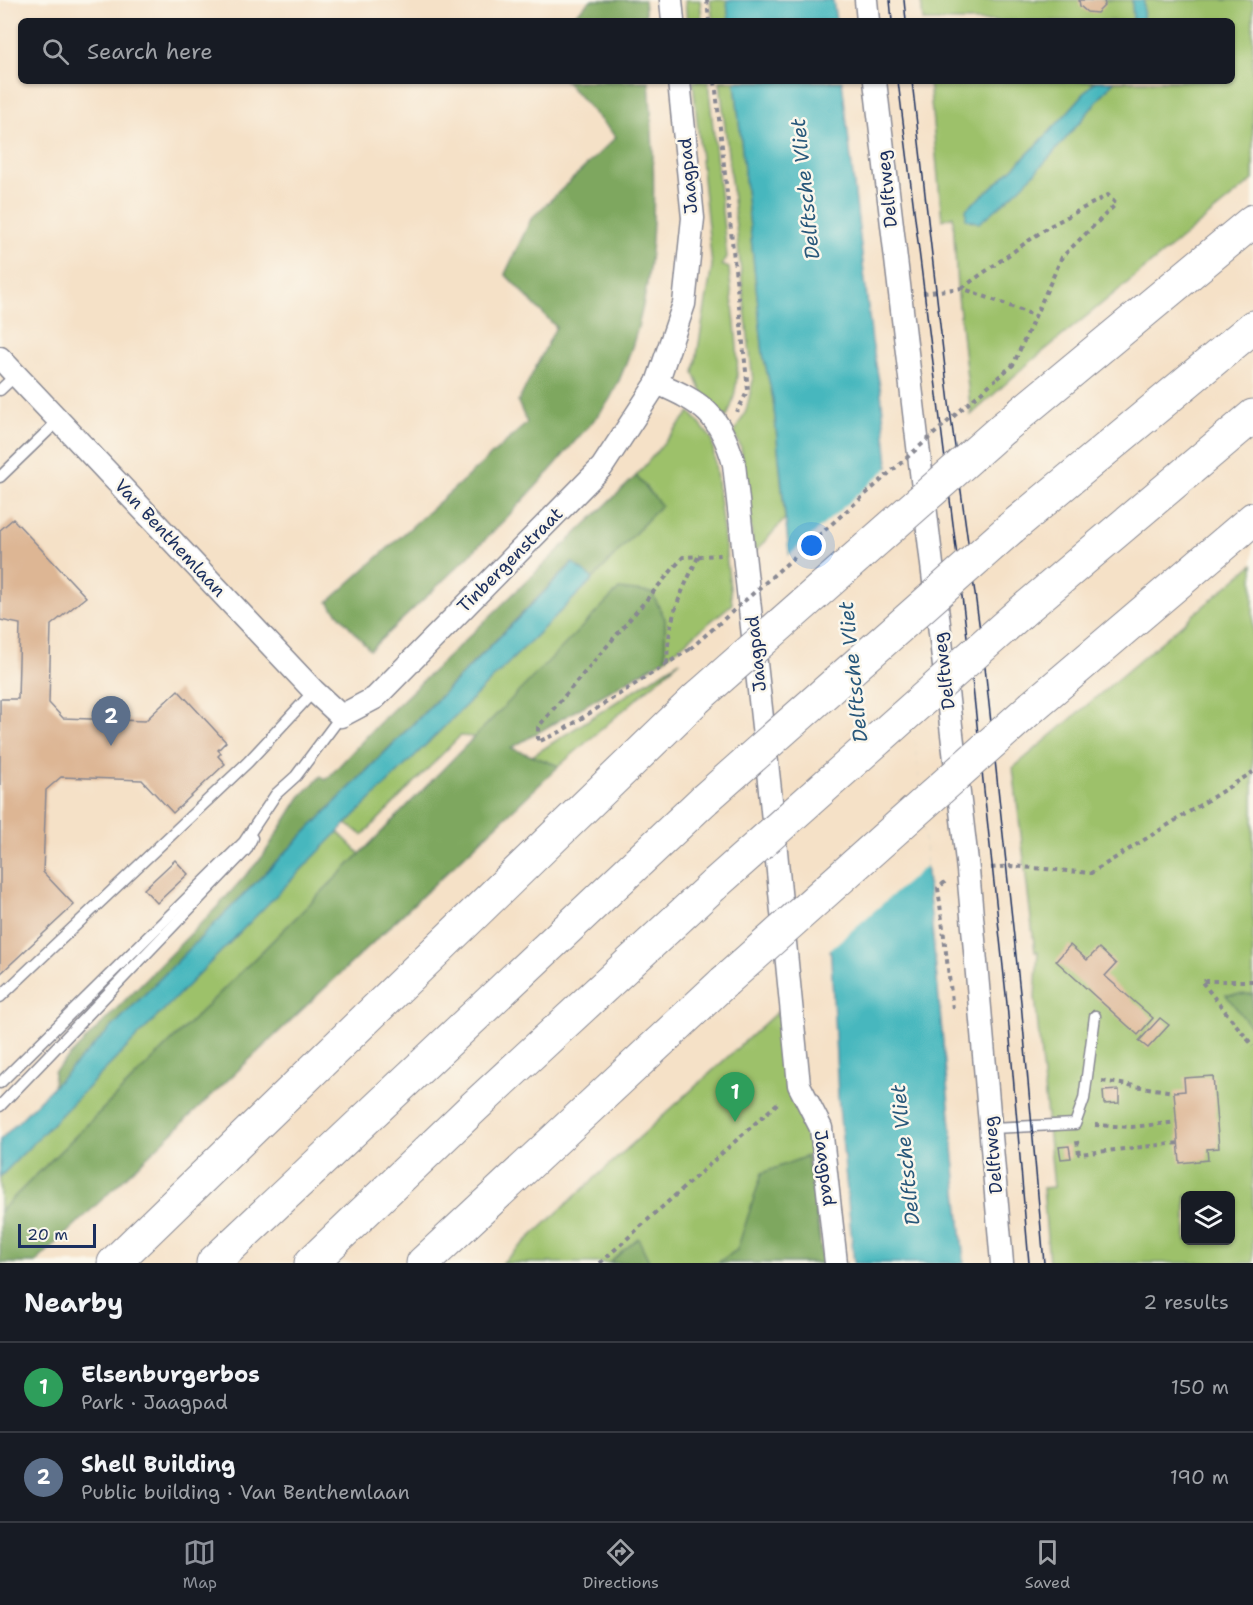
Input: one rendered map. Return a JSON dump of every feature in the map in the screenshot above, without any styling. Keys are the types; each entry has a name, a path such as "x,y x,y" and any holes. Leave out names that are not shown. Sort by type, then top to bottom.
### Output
{"highway":[{"path":"114,1263 696,699 1002,429 1253,222"},
{"path":"213,1263 705,799 1011,528 1253,327"},
{"path":"311,1263 483,1099 715,884 1020,613 1253,416"},
{"path":"423,1263 724,982 1033,706 1253,519"}],"street":[{"path":"671,0 673,18"},
{"path":"866,0 868,18"},
{"name":"Jaagpad","path":"679,84 693,218 684,304 657,383 687,396 704,408 726,434 734,464 799,1085 821,1128 836,1263"},
{"name":"Delftweg","path":"875,84 968,870 1002,1263"},
{"name":"Van Benthemlaan","path":"0,358 8,383 59,420 314,692 341,716"},
{"name":"Tinbergenstraat","path":"341,716 375,698 602,467 657,383"}],"lane":[{"path":"0,477 59,420"},
{"path":"0,997 248,762 314,692"},
{"path":"0,1083 244,842 268,806 296,776 341,716"},
{"path":"0,1106 246,850 268,806"},
{"path":"990,1128 1075,1124 1084,1099 1095,1016"}],"path":[{"path":"707,0 709,18"},
{"path":"715,84 748,390 726,434"},
{"path":"745,553 683,557 538,727 538,742 560,732 690,649 1013,364 1062,257 1116,204 1108,195 1048,227 962,288"},
{"path":"900,295 962,288 1036,316"},
{"path":"666,664 667,634 675,604 698,557"},
{"path":"986,869 1011,866 1091,873 1253,772"},
{"path":"1253,981 1201,981 1253,1046"},
{"path":"1087,1079 1174,1092"},
{"path":"600,1263 799,1085"},
{"path":"1177,1122 1132,1127 1075,1124 1078,1154 1179,1143"}],"green space":[{"path":"591,0 644,0 646,18 571,18"},
{"path":"685,0 700,0 702,18 687,18"},
{"path":"710,0 727,0 729,18 713,18"},
{"path":"921,0 1132,0 1133,18 923,18"},
{"path":"1144,0 1253,0 1253,180 1023,368 971,415 957,287 953,216 942,220 929,84 1092,84 1034,148 966,209 1048,159 1111,84 1235,84 1235,18 1143,18"},
{"path":"568,84 649,84 654,202 652,242 639,322 628,360 611,397 524,500 370,650 328,602 527,423 518,402 556,327 505,274 531,219 616,137"},
{"path":"693,84 708,84 727,257 722,265 729,268 737,345 736,384 733,402 726,418 702,392 694,373 712,266"},
{"path":"720,84 735,84 763,354 773,399 785,519 754,553 741,448 734,433 746,411 753,381"},
{"path":"690,412 712,439 732,604 665,659 665,619 475,737 460,736 363,835 346,824 593,579 661,505 636,476"},
{"path":"636,476 661,505 593,579 572,563 53,1087 54,1072 219,905 263,856 300,797 321,776 326,780 383,719"},
{"path":"1253,564 1253,1263 1049,1263 1043,1188 1054,1187 1035,997 1038,951 1035,952 1013,768"},
{"path":"619,589 652,593 665,619 665,659 511,748 559,766 35,1263 0,1263 0,1211 360,854"},
{"path":"680,661 559,766 532,756"},
{"path":"338,832 360,854 0,1211 0,1177"},
{"path":"1253,994 1253,1030 1226,995"},
{"path":"777,1012 778,1017 783,1012 788,1067 796,1107 813,1156 822,1263 502,1263"},
{"path":"807,1156 823,1263 717,1263 737,1250 762,1173"},
{"path":"638,1238 650,1263 609,1263"}],"water":[{"path":"727,0 833,0 836,18 729,18"},
{"path":"1132,0 1144,0 1143,18 1133,18"},
{"name":"Delftsche Vliet","path":"735,84 842,84 872,342 881,392 964,1263 854,1263 838,1096 831,958 773,399 763,354"},
{"path":"1092,84 1111,84 1051,156 1017,191 979,223 966,219 966,209 1034,148"},
{"path":"573,563 593,579 346,824 0,1177 0,1140"}],"pier":[{"path":"890,466 927,865 827,952 786,558"}],"building":[{"path":"1079,0 1104,0 1105,5 1097,13 1087,12 1080,6"},
{"path":"13,519 86,597 51,625 49,703 63,718 145,721 178,690 226,742 218,750 221,753 218,756 225,764 173,813 142,780 61,777 46,790 43,872 74,905 0,974 0,699 18,699 20,624 0,620 0,530"},
{"path":"175,860 188,874 157,903 144,889"},
{"path":"1070,945 1087,960 1099,948 1116,964 1105,976 1153,1018 1138,1035 1056,961"},
{"path":"1160,1018 1169,1025 1148,1048 1139,1041"},
{"path":"1213,1076 1219,1148 1207,1149 1208,1160 1180,1163 1174,1092 1185,1091 1184,1078"},
{"path":"1119,1090 1119,1103 1104,1104 1103,1091"},
{"path":"1069,1146 1071,1158 1061,1159 1059,1147"}],"tram line":[{"path":"890,0 892,18"},
{"path":"904,0 906,18"},
{"path":"898,84 971,669 1007,1004 1029,1263"},
{"path":"912,84 949,403 985,667 1021,1002 1044,1263"}],"place":[{"name":"Shell Building","path":"111,746"},
{"name":"Elsenburgerbos","path":"735,1122"}]}
